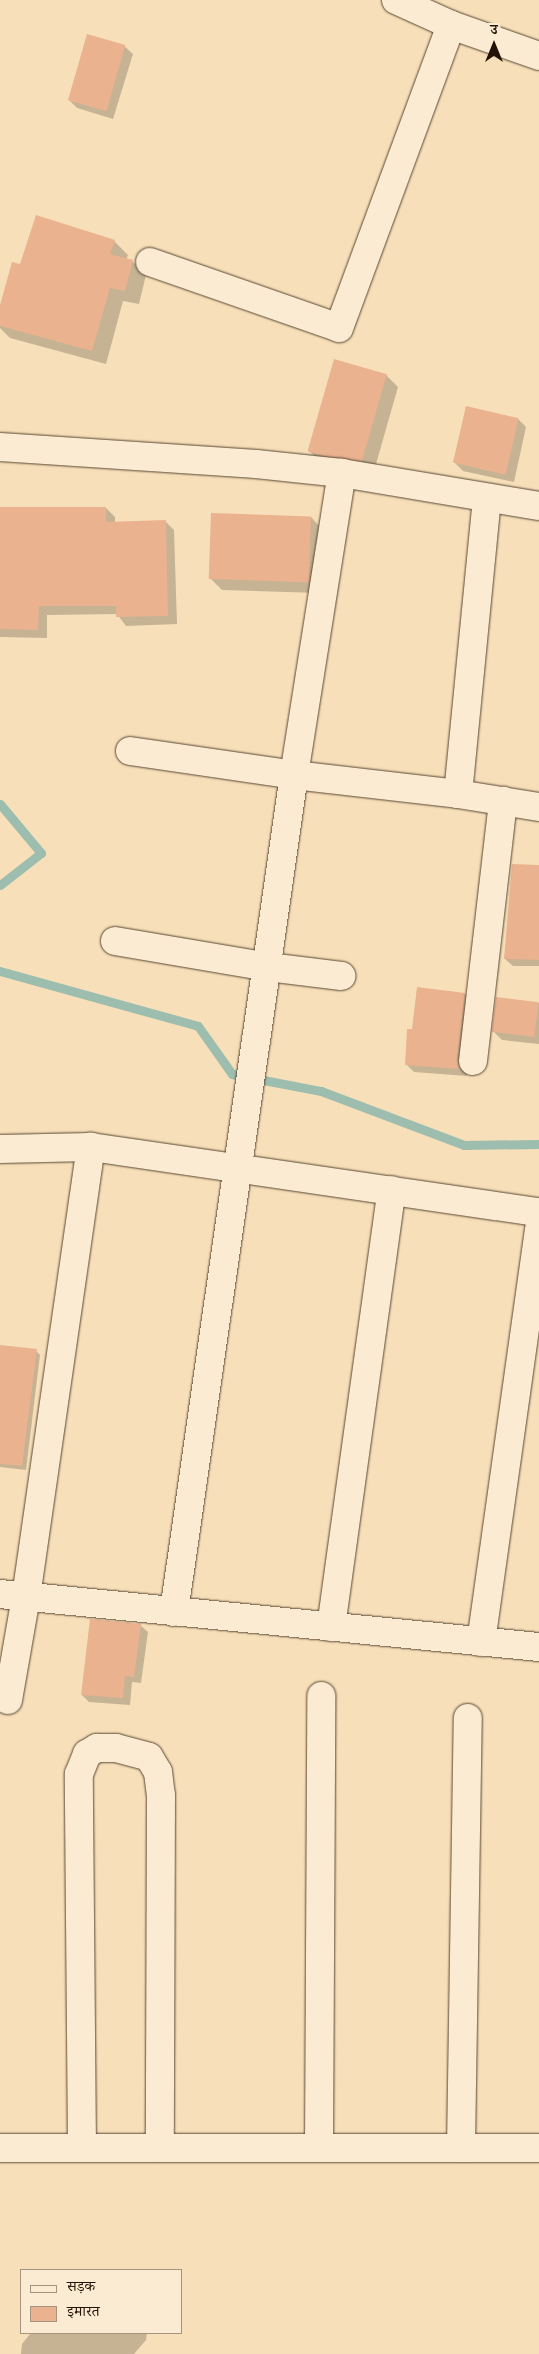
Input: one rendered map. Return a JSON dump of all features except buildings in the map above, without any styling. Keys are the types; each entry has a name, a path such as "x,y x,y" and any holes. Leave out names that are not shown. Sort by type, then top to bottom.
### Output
{"street":[{"path":"396,0 451,26 539,56"},
{"path":"150,262 339,328 451,26"},
{"path":"0,447 256,464 342,473 539,506"},
{"path":"174,1612 255,1059 294,775 342,473"},
{"path":"458,794 487,498"},
{"path":"130,751 294,775 458,794 539,807"},
{"path":"473,1061 503,801"},
{"path":"115,941 268,967 341,976"},
{"path":"8,1700 13,1596 91,1146"},
{"path":"0,1149 91,1146 539,1212"},
{"path":"331,1627 392,1190"},
{"path":"481,1642 539,1229"},
{"path":"13,1596 539,1647"},
{"path":"319,2148 321,1696"},
{"path":"460,2148 468,1718"},
{"path":"82,2148 79,1774 87,1754 97,1748 116,1748 149,1757 158,1772 161,1795 160,2148"},
{"path":"0,2148 539,2148"}],"waterway":[{"path":"0,804 41,853 0,885"},
{"path":"0,971 198,1026 232,1074 321,1091 464,1145 539,1144"}]}
